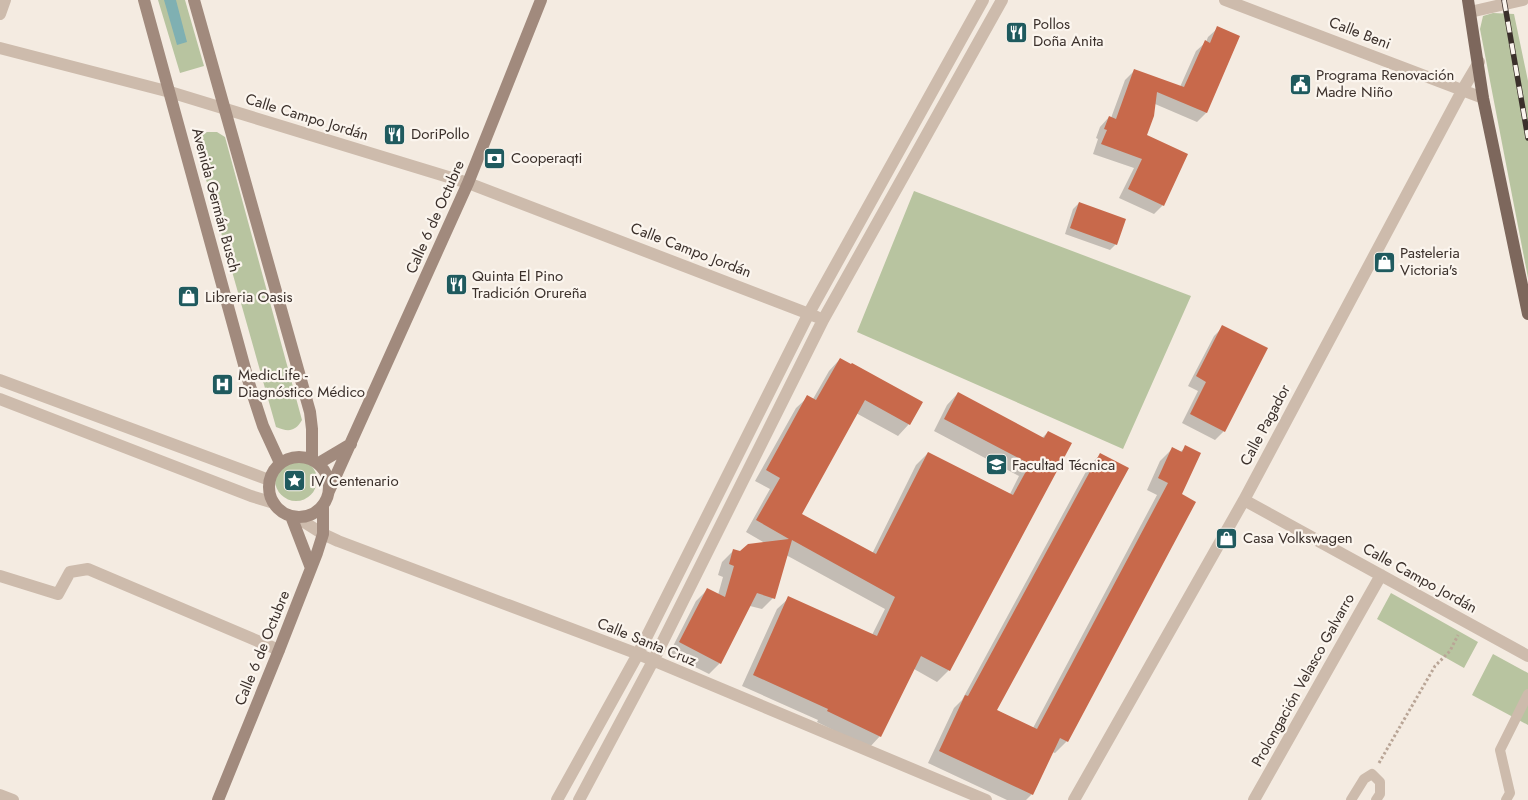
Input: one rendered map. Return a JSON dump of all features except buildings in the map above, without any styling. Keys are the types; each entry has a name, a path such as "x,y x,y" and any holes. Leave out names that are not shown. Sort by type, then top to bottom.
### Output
{"main road":[{"name":"Avenida Germán Busch","path":"144,0 248,383 263,426 280,463"},
{"name":"Avenida Germán Busch","path":"194,0 310,412 316,461"},
{"name":"Calle 6 de Octubre","path":"329,490 468,183 541,0"},
{"path":"1469,6 1483,98 1528,314"},
{"path":"316,461 327,476 329,490 323,505 311,514 294,516 283,512 274,504 269,492 269,480 273,471 280,463 295,456 316,461 351,444"},
{"name":"Calle 6 de Octubre","path":"218,800 311,568 323,534 323,505"},
{"path":"294,516 311,568"}],"street":[{"path":"0,14 5,0"},
{"path":"557,800 638,654 809,313 983,0"},
{"path":"579,800 652,661 824,320 1002,0"},
{"name":"Calle Beni","path":"1225,0 1483,98"},
{"path":"1469,6 1523,0"},
{"name":"Calle Campo Jordán","path":"0,48 170,92 468,183 824,320"},
{"name":"Calle Pagador","path":"1074,800 1244,500 1479,62"},
{"path":"0,380 269,480"},
{"path":"0,399 274,504"},
{"name":"Calle Campo Jordán","path":"1244,500 1528,656"},
{"name":"Calle Santa Cruz","path":"294,516 323,534 638,654 986,800"},
{"path":"0,576 58,594 70,572 88,568 279,650"},
{"name":"Prolongación Velasco Galvarro","path":"1254,800 1381,575"},
{"path":"0,795 13,800"}],"lane":[{"path":"1506,800 1510,793 1500,750 1528,694"},
{"path":"1351,800 1364,779 1372,774 1380,782 1380,794 1376,800"}],"path":[{"path":"1372,774 1435,666 1450,651 1465,622"}],"green space":[{"path":"158,0 185,0 204,66 180,73"},
{"path":"1493,13 1514,14 1528,81 1528,278 1480,29 1483,16"},
{"path":"207,132 217,132 225,137 302,420 297,427 291,430 276,427 196,144 200,136"},
{"path":"914,191 1191,296 1123,449 857,332"},
{"path":"300,459 308,462 314,468 317,480 314,492 308,498 292,501 284,498 278,492 275,476 278,468 284,462"},
{"path":"1391,593 1478,642 1464,668 1377,619"},
{"path":"1493,654 1528,673 1528,725 1472,695"}],"water":[{"path":"164,0 176,0 187,42 177,45"}],"railway":[{"path":"1504,0 1528,138"}],"place":[{"name":"Pollos Doña Anita","path":"1017,33"},
{"name":"Programa Renovación Madre Niño","path":"1300,84"},
{"name":"DoriPollo","path":"395,134"},
{"name":"Cooperaqti","path":"495,158"},
{"name":"Pasteleria Victoria's","path":"1384,262"},
{"name":"Quinta El Pino Tradición Orureña","path":"456,285"},
{"name":"Libreria Oasis","path":"189,297"},
{"name":"MedicLife - Diagnóstico Médico","path":"222,384"},
{"name":"Facultad Técnica","path":"996,465"},
{"name":"IV Centenario","path":"295,481"},
{"name":"Casa Volkswagen","path":"1227,538"}]}
